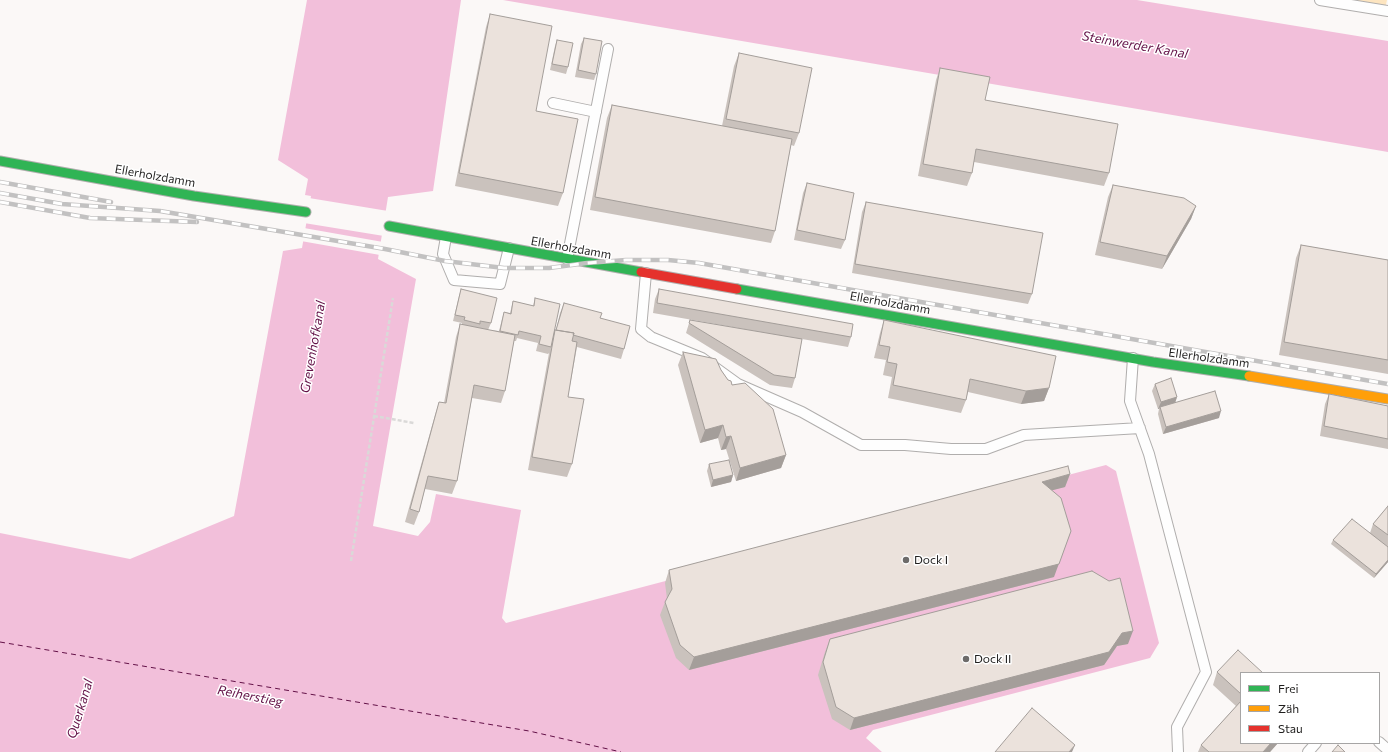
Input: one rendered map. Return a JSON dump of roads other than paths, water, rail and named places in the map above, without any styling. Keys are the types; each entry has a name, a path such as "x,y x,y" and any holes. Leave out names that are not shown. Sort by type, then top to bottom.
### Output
{"street":[{"name":"Ellerholzdamm","path":"0,161 194,196 306,212"},
{"name":"Ellerholzdamm","path":"389,226 567,259 1133,358 1274,380 1388,400"}],"lane":[{"path":"1320,0 1388,11"},
{"path":"567,259 608,49"},
{"path":"553,103 596,112"},
{"path":"446,237 443,254 454,280 500,284 510,248"},
{"path":"646,273 641,329 651,337 702,358 738,384 802,412 861,445 905,445 951,449 986,449 1024,435 1140,428"},
{"path":"1133,358 1130,401 1150,454 1206,672 1177,727 1178,752"},
{"path":"1380,743 1388,750"},
{"path":"1308,752 1315,744"}],"water":[{"path":"307,0 461,0 433,191 388,197 378,259 416,279 373,526 418,536 430,522 436,494 521,510 502,618 506,623 1106,465 1116,471 1159,643 1150,658 873,730 866,738 882,752 0,752 0,533 130,559 234,516 283,251 302,248 311,196 305,195 308,179 278,160"},
{"name":"Steinwerder Kanal","path":"503,0 1137,0 1388,41 1388,152"}],"railway":[{"path":"0,182 111,202"},
{"path":"0,193 62,204 160,211 385,249 445,261 504,268 549,268 626,260 668,260 699,263 1388,384"},
{"path":"0,202 90,218 197,222"}],"place":[{"name":"Dock I","path":"906,560"},
{"name":"Dock II","path":"966,659"}],"water label":[{"name":"Grevenhofkanal","path":"313,347"},
{"name":"Reiherstieg","path":"250,696"},
{"name":"Querkanal","path":"80,709"}]}
